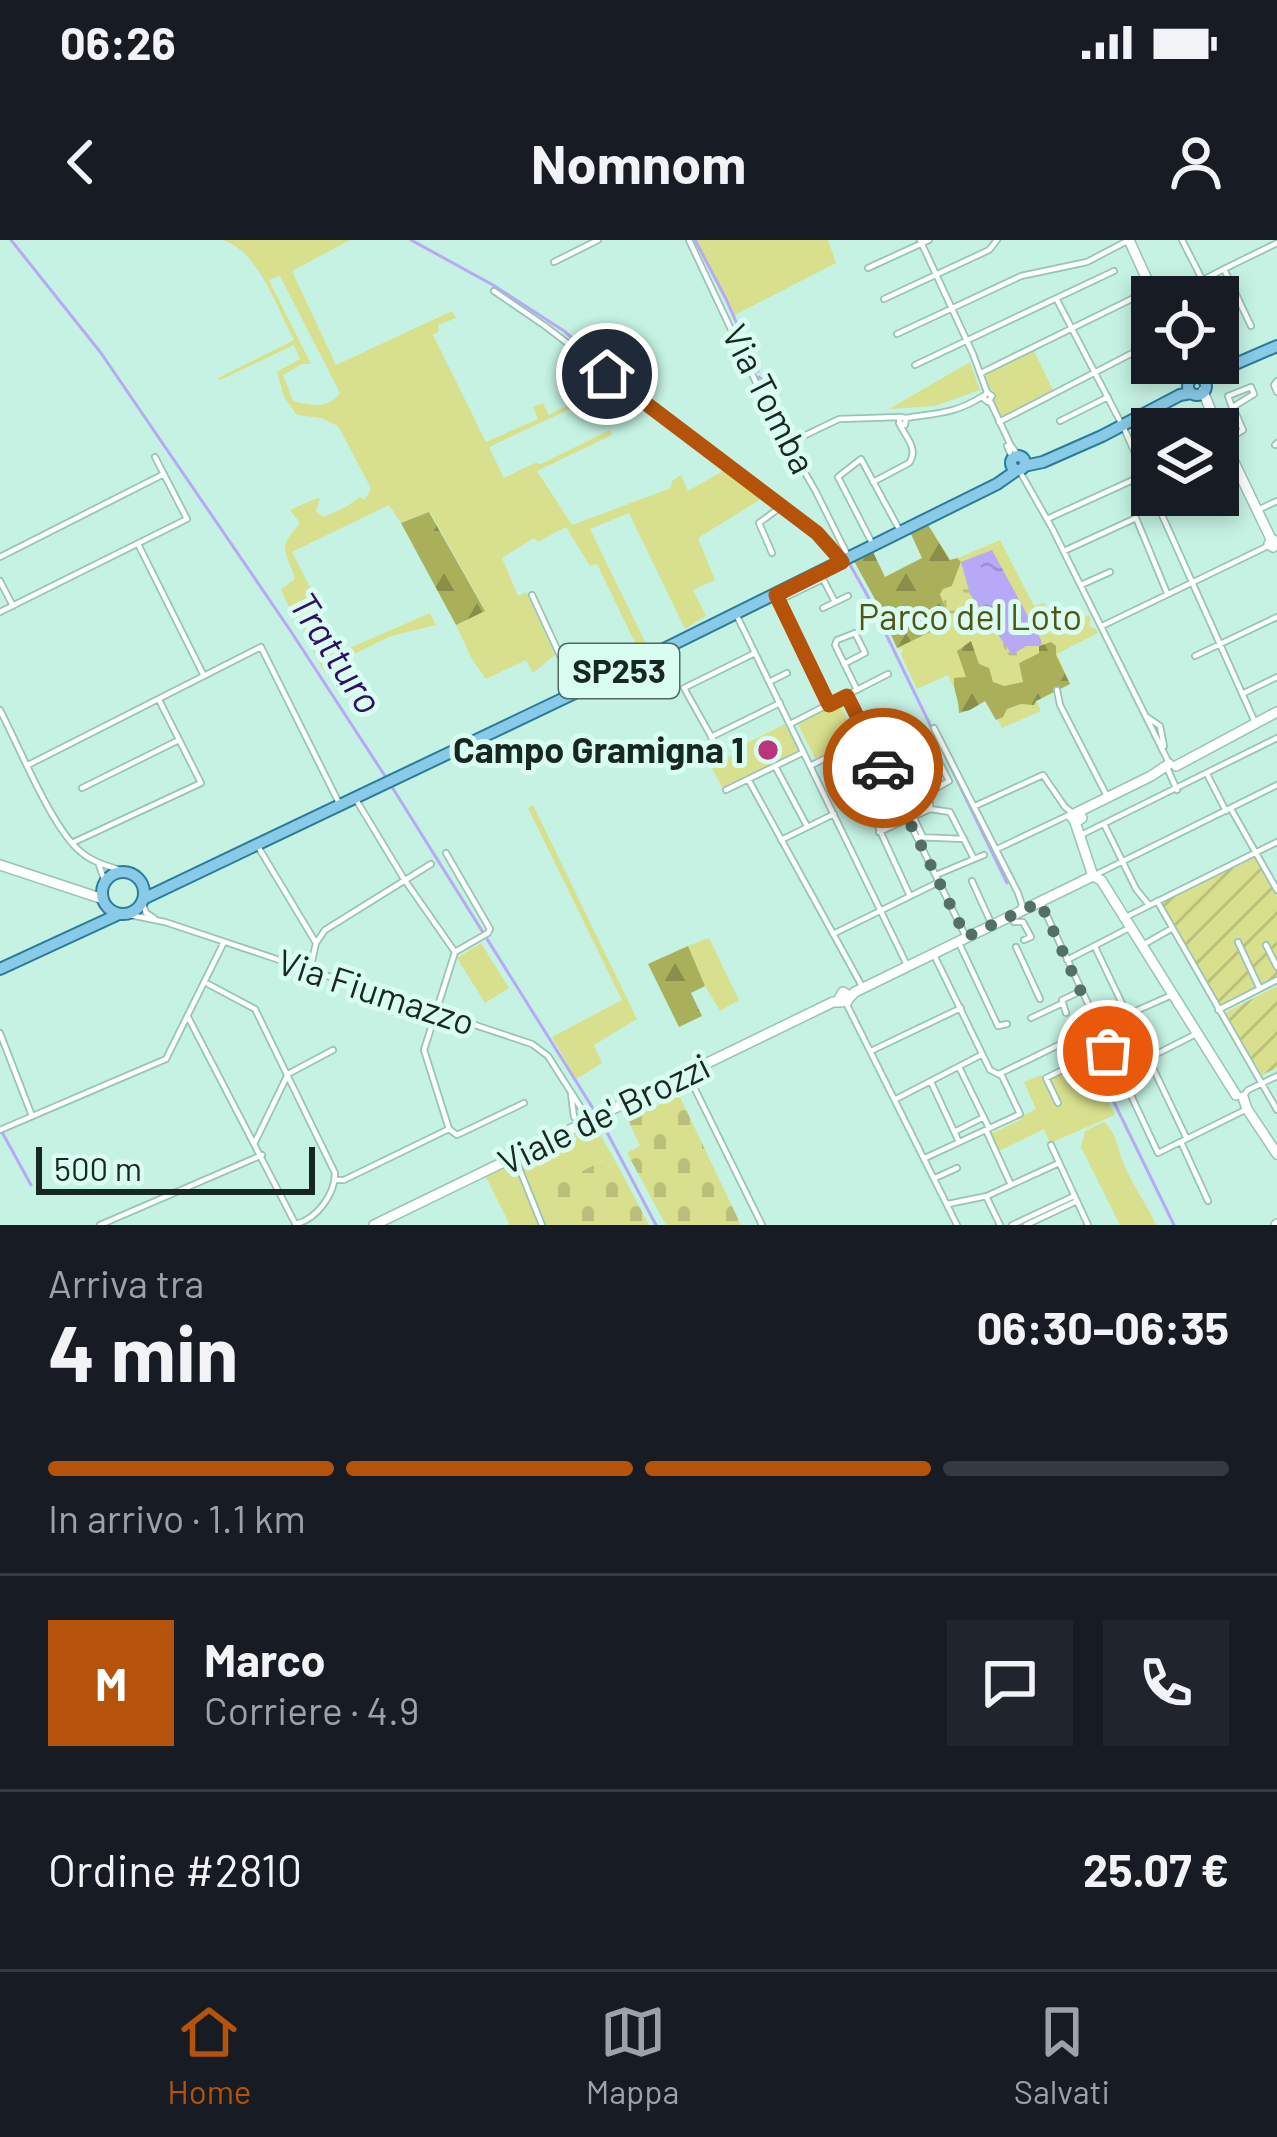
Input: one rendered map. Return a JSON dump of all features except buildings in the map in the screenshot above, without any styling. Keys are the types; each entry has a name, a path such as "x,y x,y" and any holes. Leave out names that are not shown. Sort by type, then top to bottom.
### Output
{"main road":[{"path":"1019,466 1122,425 1277,347"},
{"name":"SP253","path":"0,969 137,908 143,900 777,598 992,487 1019,466"},
{"path":"131,874 142,884 143,900"},
{"name":"SP253","path":"104,883 112,875 131,874 165,883 191,877"},
{"path":"88,926 102,914 104,883"},
{"path":"103,901 122,914"}],"street":[{"path":"554,262 598,240"},
{"name":"Via Tomba","path":"689,240 759,391 816,492 845,560"},
{"path":"884,299 989,250 997,240"},
{"path":"897,334 1021,276 1087,262 1129,240 1152,276"},
{"path":"1182,240 1200,276"},
{"path":"868,268 923,241 982,373 985,399 1148,717 1160,726 1177,790"},
{"path":"1208,276 1276,245"},
{"path":"1224,268 1251,326"},
{"path":"915,365 1114,271"},
{"path":"494,290 782,506 845,560"},
{"path":"1056,298 1131,445"},
{"path":"982,373 1072,328 1131,306"},
{"path":"999,422 1131,354"},
{"path":"1277,381 1277,392"},
{"path":"1196,384 1208,408"},
{"path":"1251,387 1253,394 1233,410 1228,397 1251,387"},
{"path":"1060,421 1108,398"},
{"path":"787,444 837,419 902,420 945,414 985,399"},
{"path":"985,399 1019,466"},
{"path":"873,482 913,458 902,420"},
{"path":"0,612 187,519 155,457"},
{"path":"874,546 838,477 861,460 901,532"},
{"path":"1102,626 1274,544 1239,473"},
{"path":"0,556 164,474"},
{"path":"1047,519 1131,481"},
{"path":"1257,511 1277,501"},
{"path":"772,553 759,524 782,506"},
{"path":"1163,516 1256,723"},
{"path":"1064,551 1136,518 1167,593"},
{"path":"138,544 204,676"},
{"path":"1081,585 1110,572"},
{"path":"829,705 777,598 824,579 835,602"},
{"path":"0,581 13,606"},
{"path":"532,596 577,692"},
{"path":"823,608 848,596"},
{"path":"736,614 908,965"},
{"path":"1195,656 1277,617"},
{"path":"844,664 865,653 855,633 835,646 857,691"},
{"path":"28,765 261,647 340,805"},
{"path":"716,745 684,688 755,653"},
{"path":"769,682 787,673"},
{"path":"790,724 888,674"},
{"path":"1243,693 1277,677"},
{"path":"1058,691 1060,705 1108,798"},
{"path":"847,696 920,837 998,1026 1007,1024"},
{"path":"72,843 201,783 159,699"},
{"path":"711,737 780,704"},
{"path":"0,710 50,809 72,843 104,872 104,883 77,890"},
{"path":"997,849 1076,816 1277,712"},
{"path":"934,728 1018,893 1022,905 1015,916 1026,938 1037,947"},
{"path":"810,766 868,737"},
{"path":"1080,836 1277,738"},
{"path":"82,788 179,740"},
{"path":"926,794 949,782 931,746 908,758 930,808"},
{"path":"726,790 803,752"},
{"path":"776,766 807,826"},
{"path":"884,770 859,783 910,896"},
{"path":"1207,774 1277,890"},
{"path":"975,806 1042,775 1076,816 1093,876"},
{"path":"748,779 833,934 847,998 957,1225"},
{"path":"1093,876 1277,785"},
{"path":"355,798 455,952"},
{"path":"879,832 930,808 952,813 974,860"},
{"path":"781,840 833,814"},
{"path":"1105,824 1140,896 1149,905"},
{"path":"920,837 964,839"},
{"path":"1067,960 1095,947 1156,901 1277,842"},
{"path":"257,845 316,943"},
{"path":"446,853 490,929 455,952 424,1051 449,1130 457,1135 524,1102"},
{"path":"833,934 984,855"},
{"path":"94,861 131,874"},
{"path":"310,970 316,943 325,930 431,864"},
{"path":"0,865 103,901"},
{"path":"1093,876 1099,877 1277,1154"},
{"name":"Viale de' Brozzi","path":"374,1225 1093,876"},
{"path":"972,881 992,925"},
{"path":"1018,893 1036,903 1067,960 1158,1153 1184,1141 1241,1096 1277,1076"},
{"name":"Via Fiumazzo","path":"143,900 148,914 165,922 532,1044 548,1056 570,1088 584,1120"},
{"path":"1156,901 1277,1110"},
{"name":"Via Fiumazzo","path":"122,914 165,922"},
{"path":"1142,946 1171,929"},
{"path":"1026,938 1016,946 1040,1000"},
{"path":"0,1130 166,1059 224,942"},
{"path":"1238,942 1259,987"},
{"path":"1266,945 1277,967"},
{"path":"1095,947 1208,1201"},
{"path":"925,1158 1020,1114 999,1074 990,1070 933,953"},
{"path":"1218,1010 1277,980"},
{"path":"188,1017 296,1225 311,1219 336,1180 335,1173 255,1009 206,982"},
{"path":"1066,1013 1062,1000 1081,991"},
{"path":"1097,1028 1172,994"},
{"path":"1031,1018 1063,1003"},
{"path":"871,1052 961,1008"},
{"path":"0,1033 32,1116"},
{"path":"1119,1073 1198,1033"},
{"path":"999,1074 1071,1039"},
{"path":"1058,1103 1046,1078 1073,1065 1064,1043"},
{"path":"255,1142 288,1074 333,1050"},
{"path":"896,1099 982,1054"},
{"path":"959,1066 1011,1185"},
{"path":"687,1073 762,1225"},
{"path":"931,1081 959,1142"},
{"path":"570,1088 584,1120"},
{"path":"955,1131 984,1118"},
{"path":"336,1180 449,1130"},
{"path":"1051,1145 1088,1225"},
{"path":"100,1225 262,1155"},
{"path":"515,1158 542,1225"},
{"path":"947,1204 987,1196 1059,1163"},
{"path":"935,1178 958,1168"},
{"path":"987,1196 1000,1225"},
{"path":"1012,1225 1076,1199"},
{"path":"1026,1225 1076,1199"}],"green space":[{"path":"223,240 350,240 292,271 336,365 452,311 456,318 438,325 433,335 486,442 538,419 533,407 543,403 549,415 568,405 570,409 489,447 504,478 610,430 612,435 537,471 572,525 671,488 681,475 688,491 725,470 761,499 698,538 715,580 693,590 706,616 685,629 629,513 590,529 648,648 640,653 597,564 590,566 566,527 538,542 534,538 502,558 518,596 526,592 555,655 533,673 526,660 486,679 456,625 485,610 430,512 401,523 389,505 292,552 343,651 430,613 436,625 391,636 350,656 359,682 355,683 339,660 330,661 332,671 326,673 281,589 295,579 285,547 300,523 290,510 317,498 316,511 323,517 360,497 365,500 371,488 338,426 297,415 284,397 277,372 300,359 294,345 218,378 294,340 266,282 236,246","holes":["280,276 340,393 325,404 293,401 283,375 311,364 269,280"]},
{"path":"696,240 828,240 836,263 735,315"},
{"path":"1034,351 1054,392 1000,419 985,374"},
{"path":"970,362 980,390 935,406 889,409"},
{"path":"429,512 485,611 456,625 401,523"},
{"name":"Parco del Loto","path":"928,525 951,561 1000,540 1034,606 1044,603 1057,631 1089,615 1089,626 1098,633 1057,654 1070,684 1037,701 1041,711 1002,728 988,700 965,711 948,675 917,689 901,655 903,649 897,648 854,561 873,552 885,577 922,558 911,534"},
{"path":"928,525 950,560 961,562 952,586 940,594 951,622 897,648 854,561 873,552 885,577 922,558 911,534"},
{"path":"961,562 969,588 990,619 1019,648 1039,646 1039,653 1019,663 976,616 951,622 940,594 952,586"},
{"path":"971,641 979,664 989,668 993,682 1004,686 1023,682 1019,663 1051,642 1070,684 1034,705 1007,709 996,720 985,701 959,713 954,678 966,677 957,651"},
{"path":"839,703 857,740 816,760 798,724"},
{"name":"Campo Gramigna 1","path":"785,724 799,751 723,789 711,766"},
{"path":"533,805 637,1019 594,1045 602,1063 576,1079 552,1037 622,1000 528,808"},
{"path":"1256,857 1277,896 1277,976 1220,1005 1161,903"},
{"path":"709,938 739,1000 720,1011 688,946"},
{"path":"481,943 509,988 485,1003 457,958"},
{"path":"688,946 705,986 691,993 702,1016 679,1027 648,964"},
{"path":"1277,986 1277,1068 1262,1075 1225,1013"},
{"path":"1087,1061 1115,1115 1050,1143 1044,1129 999,1151 991,1132 1036,1109 1024,1082 1041,1075 1056,1107 1061,1106 1050,1079"},
{"path":"679,1095 741,1225 666,1225 627,1153 640,1146 628,1120"},
{"path":"1104,1122 1156,1225 1120,1225 1081,1147 1085,1131"},
{"path":"594,1124 616,1162 609,1165 605,1159 552,1187 566,1225 510,1225 486,1177"},
{"path":"606,1159 609,1165 616,1162 649,1225 566,1225 551,1187"}],"water":[{"path":"992,550 1042,643 1012,655 970,594 961,562"}],"waterway":[{"name":"Tratturo","path":"11,240 101,353 387,779"},
{"path":"411,240 564,331 815,526 842,555"},
{"path":"695,240 758,371"},
{"path":"759,377 762,380"},
{"path":"849,563 1007,883"},
{"name":"Tratturo","path":"392,787 594,1110"},
{"path":"1070,1022 1087,1047 1174,1225"},
{"name":"Tratturo","path":"601,1121 656,1225"},
{"path":"2,1132 31,1185"}],"way so far":[{"path":"883,768 966,937 1040,902 1108,1051"}],"place":[{"name":"Campo Gramigna 1","path":"768,750"}],"route":[{"path":"607,374 817,533 840,559 842,562 776,595 829,705 847,696 883,768"}]}
